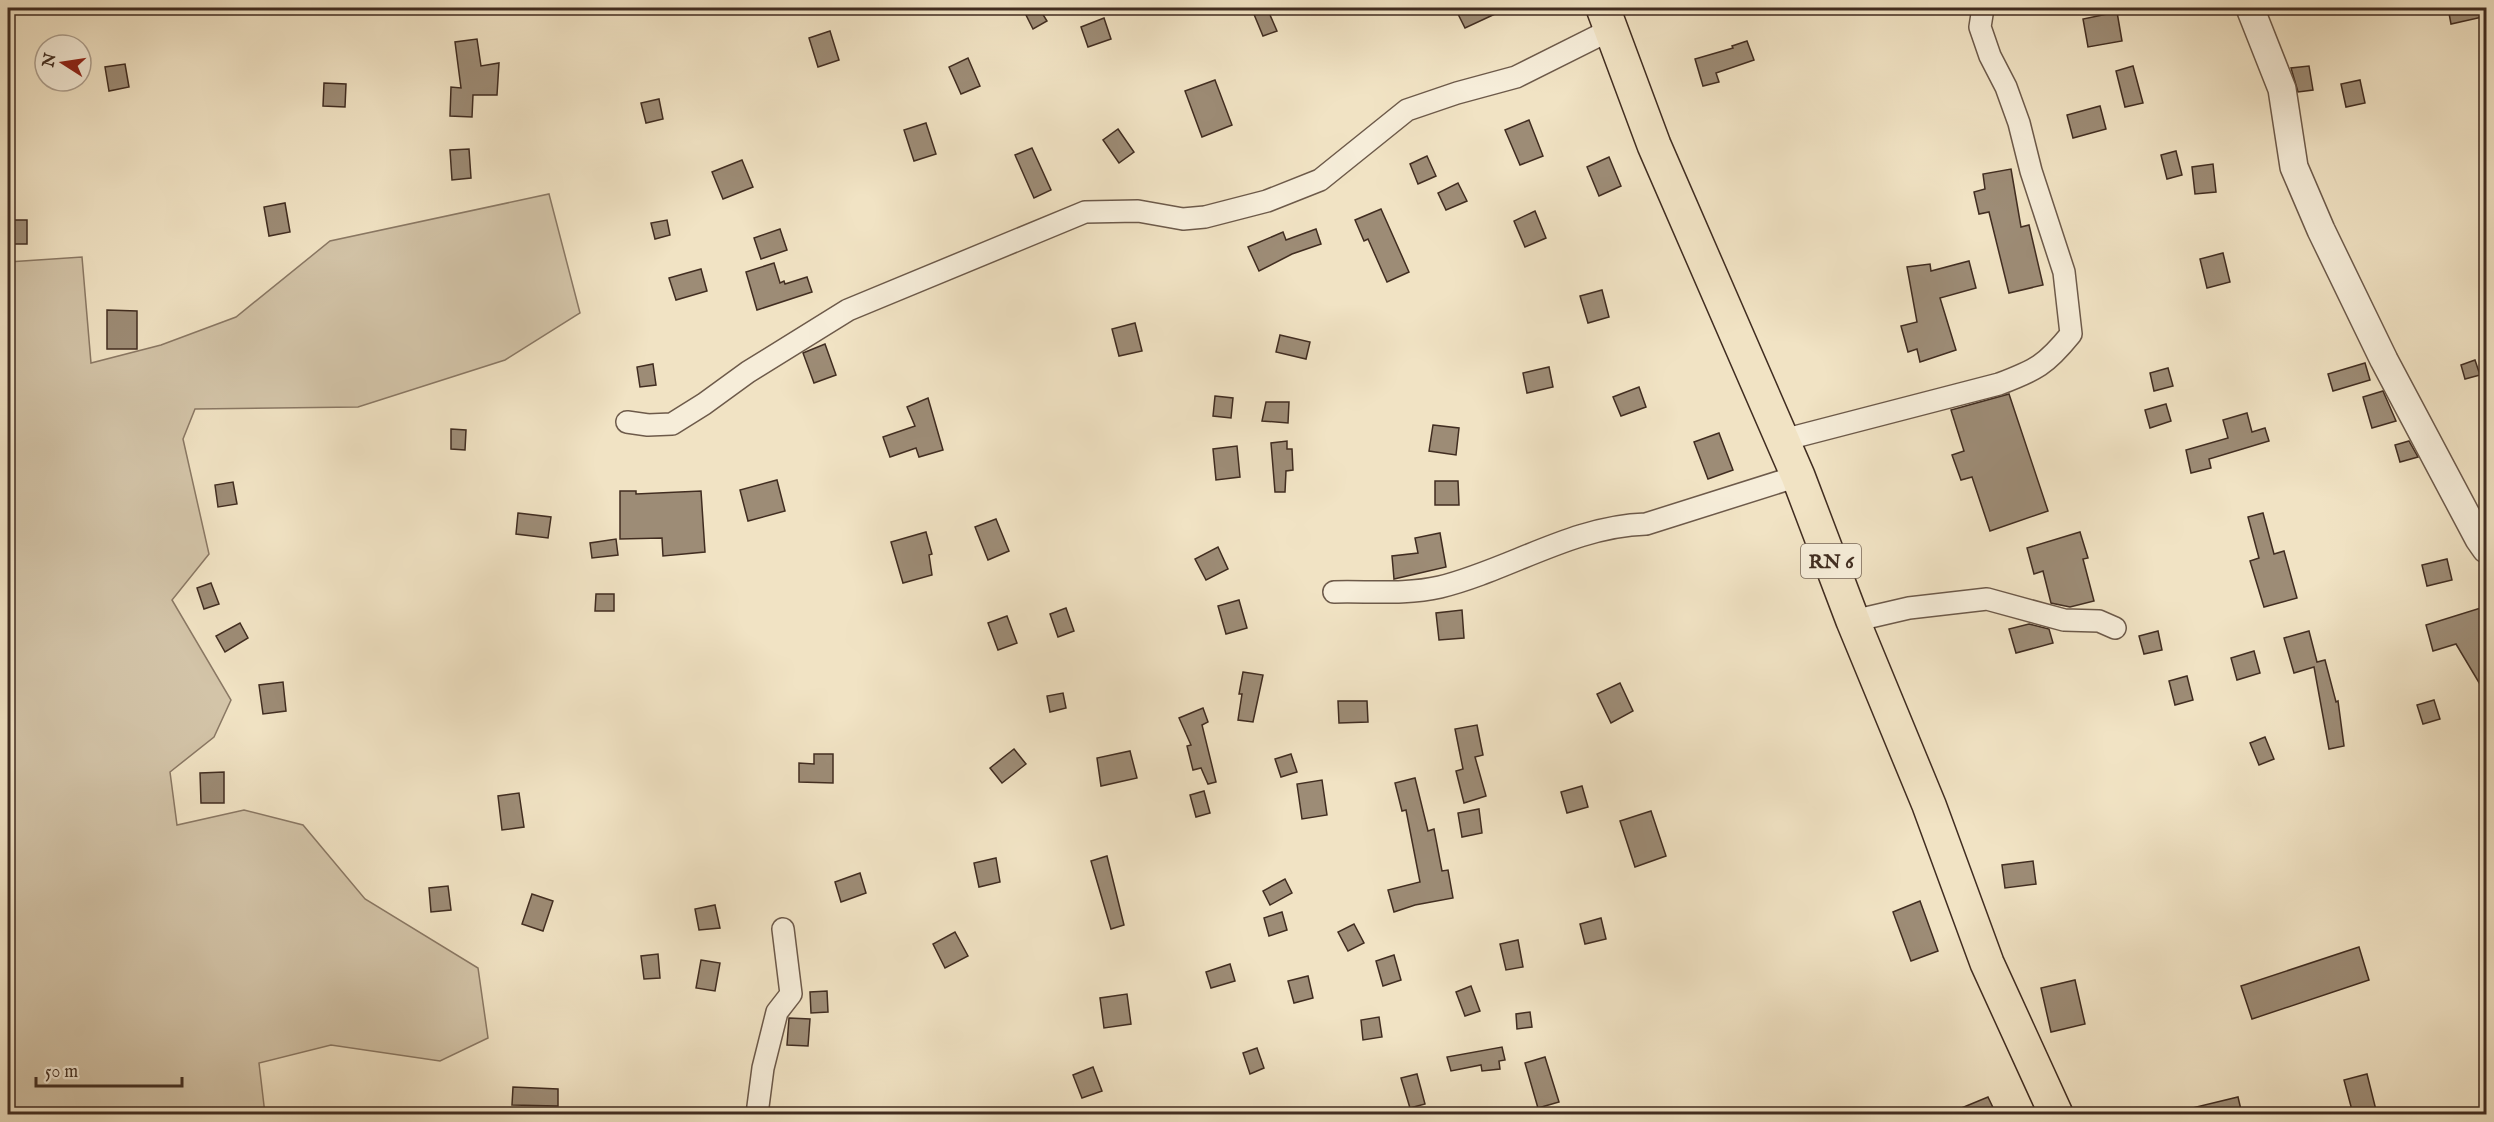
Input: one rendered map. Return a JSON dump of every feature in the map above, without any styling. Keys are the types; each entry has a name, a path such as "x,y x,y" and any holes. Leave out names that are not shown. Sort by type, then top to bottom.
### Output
{"main road":[{"name":"RN 6","path":"1607,18 1654,145 1798,476 1853,621 1929,805 1987,963 2056,1114"}],"street":[{"path":"1783,440 1999,384 2033,371 2055,354 2071,334 2064,272 2034,182 2019,123 1980,27 1983,8"},
{"path":"2250,8 2282,88 2294,167 2321,230 2384,360 2474,529 2487,549"},
{"path":"627,422 648,425 672,424 748,372 848,310 1085,212 1138,211 1183,219 1205,217 1267,201 1320,180 1407,110 1516,77 1607,18"},
{"path":"1334,592 1437,588 1588,533 1624,525 1646,524 1798,476"},
{"path":"1853,621 1909,608 1987,599 2064,620 2099,621 2115,628"},
{"path":"757,1114 763,1068 777,1012 791,994 783,929"}],"shaded area":[{"path":"549,194 580,313 505,360 358,407 195,409 183,439 209,554 172,600 231,700 214,737 170,772 177,825 244,810 303,825 365,899 478,968 488,1038 440,1061 331,1045 259,1063 265,1114 8,1114 8,262 82,257 91,363 161,345 236,317 330,241"}],"building":[{"path":"1039,8 1047,21 1033,29 1025,13"},
{"path":"1267,8 1277,31 1263,36 1253,12"},
{"path":"1455,8 1508,8 1465,28"},
{"path":"2448,8 2487,8 2487,16 2451,24"},
{"path":"2117,12 2122,41 2088,47 2083,19"},
{"path":"1104,18 1111,39 1088,47 1081,27"},
{"path":"830,31 839,60 818,67 809,38"},
{"path":"477,39 481,66 499,63 497,95 473,95 472,117 450,116 451,87 461,88 455,42"},
{"path":"1747,41 1754,60 1716,73 1719,82 1703,86 1695,59 1733,48 1732,46"},
{"path":"968,58 980,86 961,94 949,67"},
{"path":"125,64 129,87 109,91 105,67"},
{"path":"2133,66 2143,103 2125,107 2116,71"},
{"path":"2309,66 2313,90 2298,92 2291,68"},
{"path":"1215,80 1232,125 1202,137 1185,91"},
{"path":"2360,80 2365,103 2346,107 2341,84"},
{"path":"324,83 346,84 345,107 323,106"},
{"path":"659,99 663,119 646,123 641,103"},
{"path":"2100,106 2106,129 2073,138 2067,115"},
{"path":"1529,120 1543,156 1520,165 1505,130"},
{"path":"926,123 936,154 914,161 904,130"},
{"path":"1118,129 1134,152 1119,163 1103,140"},
{"path":"1032,148 1051,190 1034,198 1015,155"},
{"path":"469,149 471,178 452,180 450,150"},
{"path":"2176,151 2182,175 2167,179 2161,155"},
{"path":"1427,156 1436,176 1418,184 1410,164"},
{"path":"1609,157 1621,186 1599,196 1587,167"},
{"path":"742,160 753,187 723,199 712,172"},
{"path":"2213,164 2216,192 2195,194 2192,167"},
{"path":"2011,169 2021,227 2029,225 2043,285 2009,293 1989,212 1979,214 1974,192 1985,189 1983,174"},
{"path":"1458,183 1467,201 1446,210 1438,193"},
{"path":"285,203 290,232 269,236 264,207"},
{"path":"1381,209 1409,272 1387,282 1368,239 1364,241 1355,220"},
{"path":"1535,211 1546,238 1525,247 1514,221"},
{"path":"8,220 27,220 27,244 8,244"},
{"path":"667,220 670,235 655,239 651,223"},
{"path":"780,229 787,250 761,259 754,238"},
{"path":"1316,229 1321,244 1292,254 1259,271 1248,247 1283,232 1286,240"},
{"path":"2223,253 2230,282 2207,288 2200,259"},
{"path":"1969,261 1976,288 1940,298 1956,350 1920,362 1917,349 1908,352 1901,326 1917,322 1907,267 1930,264 1931,271"},
{"path":"774,263 780,283 784,281 785,284 807,277 812,292 757,310 746,272"},
{"path":"701,269 707,291 676,300 669,278"},
{"path":"1602,290 1609,317 1588,323 1580,296"},
{"path":"107,310 137,311 137,349 107,349"},
{"path":"1135,323 1142,351 1119,356 1112,329"},
{"path":"1280,335 1310,342 1306,359 1276,352"},
{"path":"825,344 836,375 814,383 803,353"},
{"path":"2475,360 2480,375 2465,379 2461,365"},
{"path":"2365,363 2370,380 2333,391 2328,374"},
{"path":"653,364 656,385 640,387 637,367"},
{"path":"1549,367 1553,387 1527,393 1523,373"},
{"path":"2168,368 2173,386 2154,391 2150,373"},
{"path":"1639,387 1646,407 1621,416 1613,397"},
{"path":"2383,391 2396,421 2372,428 2363,397"},
{"path":"2009,394 2048,511 1990,531 1972,477 1961,480 1952,455 1964,451 1951,410"},
{"path":"1215,396 1233,398 1231,418 1213,416"},
{"path":"928,398 943,450 919,457 916,448 890,457 883,437 915,426 907,407"},
{"path":"1266,402 1289,402 1288,423 1262,421"},
{"path":"2166,404 2171,421 2150,428 2145,410"},
{"path":"2247,413 2252,432 2265,428 2269,441 2209,459 2211,468 2191,473 2186,450 2228,438 2223,420"},
{"path":"1433,425 1459,428 1456,455 1429,451"},
{"path":"451,429 466,430 465,450 451,449"},
{"path":"1719,433 1733,470 1708,479 1694,442"},
{"path":"1287,441 1287,449 1292,449 1293,470 1286,471 1285,492 1275,492 1271,443"},
{"path":"2409,441 2418,457 2400,462 2395,445"},
{"path":"1237,446 1240,477 1216,480 1213,449"},
{"path":"777,480 785,511 748,521 740,490"},
{"path":"1435,481 1458,481 1459,505 1435,505"},
{"path":"233,482 237,504 218,507 215,485"},
{"path":"620,491 636,491 636,494 701,491 705,552 663,556 662,538 620,539"},
{"path":"518,513 551,517 548,538 516,534"},
{"path":"2263,513 2274,554 2284,551 2297,598 2264,607 2250,561 2259,558 2248,517"},
{"path":"996,519 1009,551 988,560 975,527"},
{"path":"926,532 932,554 929,555 932,575 903,583 891,542"},
{"path":"2080,532 2088,558 2083,559 2094,601 2070,607 2051,603 2043,571 2034,574 2027,548"},
{"path":"1440,533 1446,567 1394,579 1392,556 1418,553 1415,538"},
{"path":"616,539 618,555 592,558 590,543"},
{"path":"1218,547 1228,569 1206,580 1195,559"},
{"path":"2447,559 2452,580 2427,586 2422,565"},
{"path":"211,583 219,604 204,609 197,588"},
{"path":"596,594 614,594 614,611 595,611"},
{"path":"1239,600 1247,628 1226,634 1218,606"},
{"path":"2487,606 2487,696 2456,644 2433,651 2426,625"},
{"path":"1066,608 1074,631 1058,637 1050,614"},
{"path":"1462,610 1464,638 1439,640 1436,613"},
{"path":"1007,616 1017,643 998,650 988,623"},
{"path":"240,623 248,638 225,652 216,636"},
{"path":"2029,624 2049,629 2053,643 2016,653 2009,629"},
{"path":"2158,631 2162,650 2144,654 2139,636"},
{"path":"2309,631 2317,662 2325,660 2336,702 2338,701 2344,746 2329,749 2314,667 2294,673 2284,638"},
{"path":"2254,651 2260,673 2237,680 2231,658"},
{"path":"1243,672 1263,675 1253,722 1238,720"},
{"path":"2187,676 2193,700 2175,705 2169,681"},
{"path":"283,682 286,711 263,714 259,685"},
{"path":"1620,683 1633,711 1611,723 1597,694"},
{"path":"1063,693 1066,708 1050,712 1047,696"},
{"path":"2434,700 2440,719 2423,724 2417,705"},
{"path":"1338,701 1367,701 1368,722 1339,723"},
{"path":"1203,708 1208,722 1202,725 1216,782 1208,784 1201,768 1193,770 1187,746 1191,745 1179,718"},
{"path":"1477,725 1483,755 1475,757 1486,796 1464,803 1456,771 1463,769 1455,729"},
{"path":"2265,737 2274,759 2259,765 2250,743"},
{"path":"1014,749 1026,764 1002,783 990,768"},
{"path":"1130,751 1137,778 1101,786 1097,758"},
{"path":"814,754 833,754 833,783 799,782 799,763 814,764"},
{"path":"1291,754 1297,772 1281,777 1275,759"},
{"path":"224,772 224,803 201,803 200,773"},
{"path":"1415,778 1428,831 1434,829 1442,871 1448,870 1453,898 1415,905 1394,912 1388,890 1420,882 1406,810 1402,811 1395,783"},
{"path":"1322,780 1327,815 1302,819 1297,784"},
{"path":"1582,786 1588,807 1567,813 1561,792"},
{"path":"1204,791 1210,813 1196,817 1190,795"},
{"path":"519,793 524,827 502,830 498,796"},
{"path":"1479,809 1482,833 1462,837 1458,813"},
{"path":"1651,811 1666,856 1635,867 1620,821"},
{"path":"1107,856 1124,925 1111,929 1091,861"},
{"path":"996,858 1000,882 979,887 974,863"},
{"path":"2033,861 2036,884 2005,888 2002,865"},
{"path":"860,873 866,893 841,902 835,882"},
{"path":"1285,879 1292,893 1270,905 1263,891"},
{"path":"448,886 451,910 431,912 429,888"},
{"path":"532,894 553,901 543,931 522,924"},
{"path":"1920,901 1938,951 1911,961 1893,912"},
{"path":"715,905 720,928 699,930 695,909"},
{"path":"1282,912 1287,930 1269,936 1264,918"},
{"path":"1601,918 1606,939 1585,944 1580,924"},
{"path":"1354,924 1364,943 1348,951 1338,932"},
{"path":"955,932 968,956 945,968 933,944"},
{"path":"1518,940 1523,967 1506,970 1500,944"},
{"path":"2359,947 2369,980 2252,1019 2241,986"},
{"path":"658,954 660,978 644,979 641,956"},
{"path":"1394,955 1401,980 1383,986 1376,961"},
{"path":"701,960 720,963 715,991 696,988"},
{"path":"1230,964 1235,981 1211,988 1206,972"},
{"path":"1308,976 1313,998 1294,1003 1288,981"},
{"path":"2075,980 2085,1024 2051,1032 2041,988"},
{"path":"1471,986 1480,1011 1465,1016 1456,992"},
{"path":"827,991 828,1012 811,1013 810,992"},
{"path":"1127,994 1131,1024 1104,1028 1100,998"},
{"path":"1530,1012 1532,1027 1517,1029 1516,1014"},
{"path":"1379,1017 1382,1037 1363,1040 1361,1020"},
{"path":"789,1018 810,1019 808,1046 787,1045"},
{"path":"1502,1047 1505,1060 1499,1061 1500,1069 1482,1071 1481,1065 1451,1071 1447,1057"},
{"path":"1257,1048 1264,1068 1250,1074 1243,1053"},
{"path":"1545,1057 1559,1102 1538,1108 1525,1063"},
{"path":"1093,1067 1102,1091 1082,1098 1073,1075"},
{"path":"1417,1074 1425,1104 1410,1108 1401,1078"},
{"path":"2367,1074 2377,1114 2353,1114 2344,1080"},
{"path":"513,1087 558,1089 558,1106 512,1105"},
{"path":"1988,1097 1996,1114 1947,1114"},
{"path":"2238,1097 2242,1114 2192,1114 2192,1108"}]}
